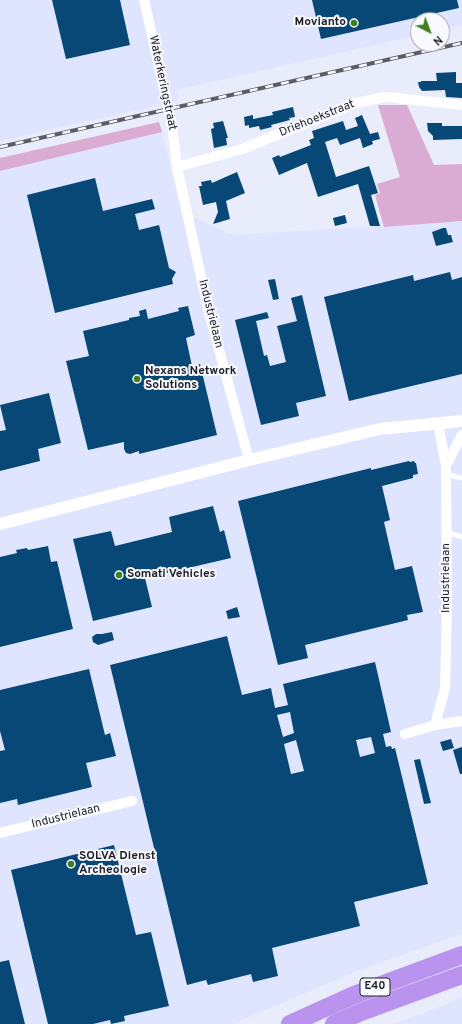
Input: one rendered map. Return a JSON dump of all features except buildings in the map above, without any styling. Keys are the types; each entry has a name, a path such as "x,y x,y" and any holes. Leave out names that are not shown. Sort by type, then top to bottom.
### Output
{"highway":[{"name":"E40","path":"290,1024 354,995 462,955"},
{"name":"E40","path":"334,1024 361,1012 462,975"}],"street":[{"name":"Waterkeringstraat","path":"144,0 172,125 177,167"},
{"name":"Driehoekstraat","path":"177,167 242,149 356,103 385,97 462,105"},
{"name":"Industrielaan","path":"177,167 208,309 249,460"},
{"path":"0,524 249,460 380,429 462,421"},
{"path":"438,424 446,469"},
{"name":"Industrielaan","path":"435,725 445,688 447,606 446,469 462,435"},
{"path":"405,734 435,725 462,721"},
{"name":"Industrielaan","path":"0,833 132,800"}],"lane":[{"path":"446,469 462,478"},
{"path":"446,532 462,537"}],"shaded area":[{"path":"0,0 462,0 462,25 450,28 450,12 410,12 410,37 177,90 178,101 0,141"},
{"path":"378,105 407,105 434,165 462,164 462,221 384,227 375,195 380,193 377,184 400,177"},
{"path":"159,122 162,132 0,171 0,158"},
{"path":"162,132 183,220 196,218 233,235 462,221 462,934 359,970 233,1024 0,1024 0,171"},
{"path":"462,997 462,1024 395,1024 444,1005"}],"railway":[{"path":"0,147 462,43"}],"place":[{"name":"Movianto","path":"354,23"},
{"name":"Nexans Network Solutions","path":"137,379"},
{"name":"Somati Vehicles","path":"119,575"},
{"name":"SOLVA Dienst Archeologie","path":"71,864"}]}
